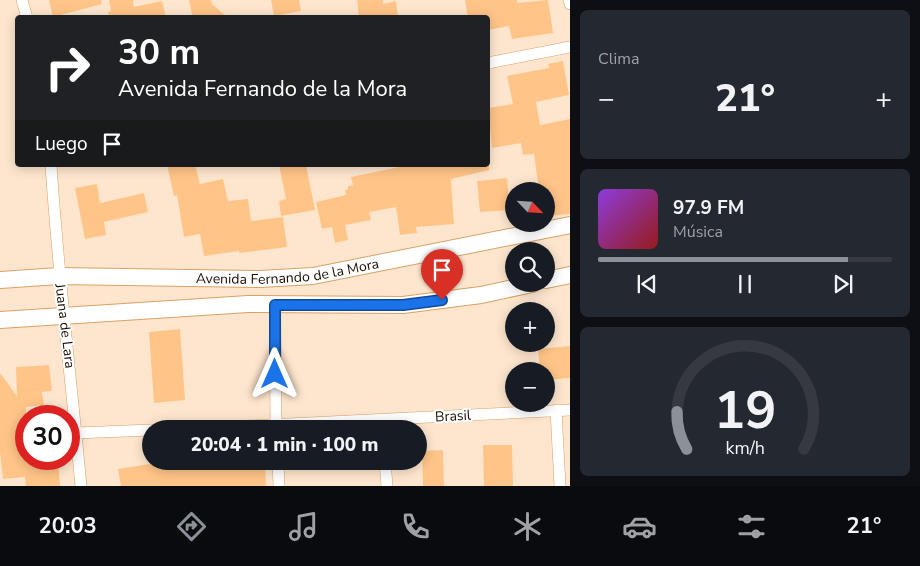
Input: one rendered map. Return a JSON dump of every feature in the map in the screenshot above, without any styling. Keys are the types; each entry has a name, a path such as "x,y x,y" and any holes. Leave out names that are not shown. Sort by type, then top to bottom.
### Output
{"main road":[{"name":"Avenida Fernando de la Mora","path":"0,280 59,276 260,279 312,276 570,225"},
{"path":"555,278 570,275"},
{"name":"Avenida Fernando de la Mora","path":"0,320 172,308 275,305 403,305 481,295 505,290"}],"street":[{"path":"22,0 26,15"},
{"path":"569,0 570,4"},
{"path":"490,63 570,47"},
{"name":"Juana de Lara","path":"51,167 59,276 65,316 73,405"},
{"path":"275,305 276,420"},
{"path":"556,410 560,486"},
{"name":"Brasil","path":"427,421 570,410"},
{"path":"80,433 142,430"},
{"name":"Juana de Lara","path":"79,470 81,486"},
{"path":"279,470 280,486"},
{"path":"386,470 387,486"}],"building":[{"path":"49,0 101,0 102,4 61,15 53,15"},
{"path":"109,0 133,0 134,7 162,1 165,15 108,15 108,12 111,11"},
{"path":"189,0 211,0 212,4 225,15 192,15"},
{"path":"271,0 299,0 301,11 274,15"},
{"path":"357,0 383,0 383,4 396,1 398,15 359,15"},
{"path":"465,0 517,0 517,3 548,0 553,33 512,39 509,26 490,30 490,15 468,15"},
{"path":"563,61 569,95 536,102 540,125 570,119 570,214 555,215 555,182 538,182 534,154 523,155 521,143 492,148 490,108 513,104 507,76 549,68 548,64"},
{"path":"167,167 196,167 200,184 223,179 228,201 248,199 251,221 283,217 287,247 204,256 200,234 184,237 177,195 174,196"},
{"path":"279,167 306,167 315,210 281,216 279,201 286,199"},
{"path":"399,167 489,167 489,170 451,179 454,224 416,227 417,233 400,235 396,207 369,212 371,220 345,225 348,240 335,243 332,227 322,229 316,202 346,195 345,190 348,189 348,186 353,185 351,177"},
{"path":"507,178 507,182 505,182 505,210 480,212 477,181"},
{"path":"97,184 100,203 144,193 148,212 104,222 106,235 85,239 75,188"},
{"path":"180,329 185,400 154,403 149,332"},
{"path":"570,346 570,378 555,379 555,362 539,362 538,352 555,352 555,347"},
{"path":"49,365 52,391 42,392 44,405 15,405 15,470 59,470 60,486 26,486 25,477 3,479 0,452 0,373 17,396 16,367"},
{"path":"483,445 512,445 513,486 484,486"},
{"path":"443,450 444,486 423,486 423,470 427,470 427,451"},
{"path":"142,465 142,470 265,470 266,486 121,486 118,469"}],"route":[{"path":"275,374 275,305 403,305 442,300"}]}
